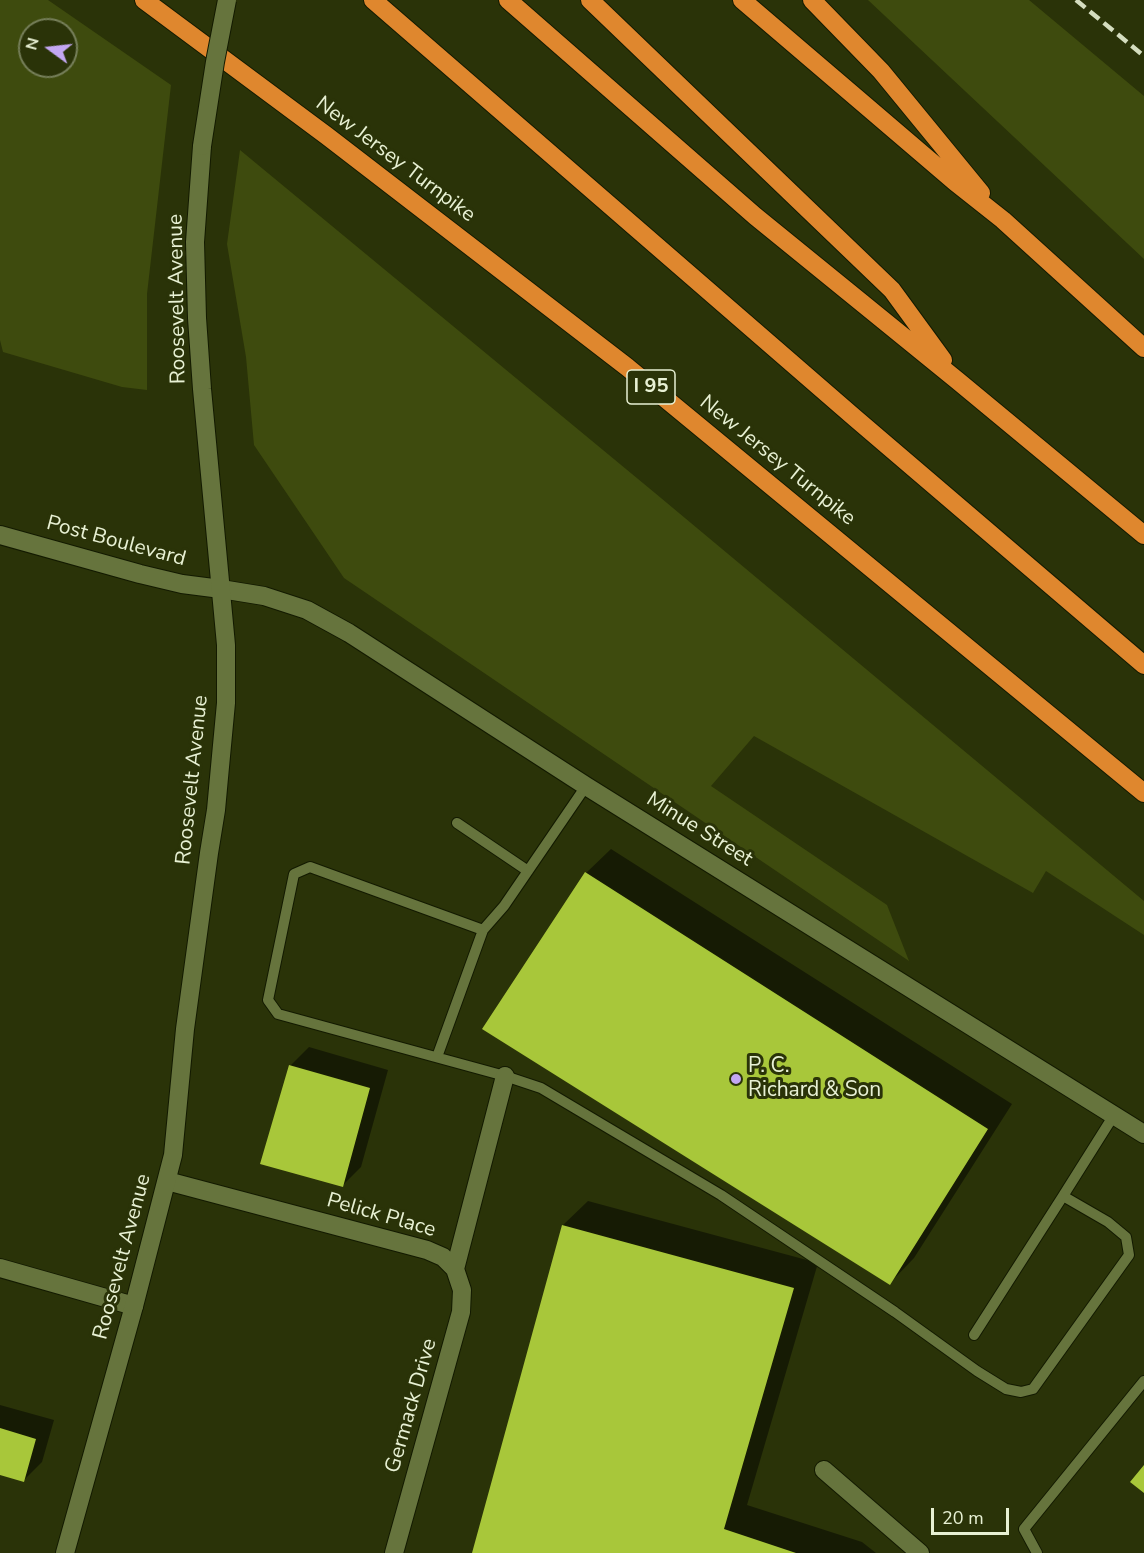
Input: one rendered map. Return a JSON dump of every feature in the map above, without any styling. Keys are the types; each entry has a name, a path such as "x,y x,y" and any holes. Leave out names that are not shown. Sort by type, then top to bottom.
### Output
{"highway":[{"path":"139,0 172,21"},
{"name":"New Jersey Turnpike","path":"144,0 327,136 627,367 1144,793"},
{"path":"373,0 855,418 1144,664"},
{"path":"508,0 755,216 1144,535"},
{"path":"590,0 892,290 958,381"},
{"path":"742,0 955,182 1003,220 1144,348"},
{"path":"812,0 881,71 1003,220"}],"street":[{"name":"Roosevelt Avenue","path":"65,1553 134,1306 173,1155 185,1029 216,810 226,696 226,645 197,318 195,242 202,146 226,0"},
{"name":"Post Boulevard","path":"0,535 140,574 182,584 222,589"},
{"name":"Minue Street","path":"222,589 264,596 307,610 349,633 586,786 1144,1134"},
{"name":"Pelick Place","path":"455,1269 505,1076"},
{"name":"Pelick Place","path":"167,1181 427,1250 443,1257 455,1269"},
{"path":"0,1268 134,1306"},
{"name":"Germack Drive","path":"394,1553 461,1312 462,1290 455,1269"},
{"path":"824,1470 920,1553"}],"lane":[{"path":"437,1057 483,930 504,906 586,786"},
{"path":"458,823 528,871"},
{"path":"483,930 310,867 294,874 268,1000 278,1014 505,1076 541,1088 722,1195 1006,1389 1021,1392 1033,1389 1128,1255 1126,1237 1108,1222 1063,1196"},
{"path":"974,1335 1114,1115"},
{"path":"1037,1553 1024,1529 1144,1381"}],"green space":[{"path":"0,0 48,0 74,18 18,18 18,78 78,78 78,21 171,85 147,294 147,390 122,387 3,352 0,340"},
{"path":"868,0 1029,0 1144,96 1144,259"},
{"path":"240,150 1144,901 1144,935 1046,871 1033,893 754,736 711,786 887,905 909,961 344,578 254,445 246,357 227,244"}],"building":[{"name":"P. C. Richard & Son","path":"585,872 988,1129 890,1285 482,1029"},
{"path":"289,1065 370,1088 343,1187 260,1164"},
{"path":"562,1225 794,1288 724,1529 796,1553 472,1553"},
{"path":"0,1428 36,1439 24,1482 0,1475"},
{"path":"1144,1465 1144,1493 1130,1482"}],"railway":[{"path":"1076,0 1144,56"}],"place":[{"name":"P. C. Richard & Son","path":"736,1079"}]}
